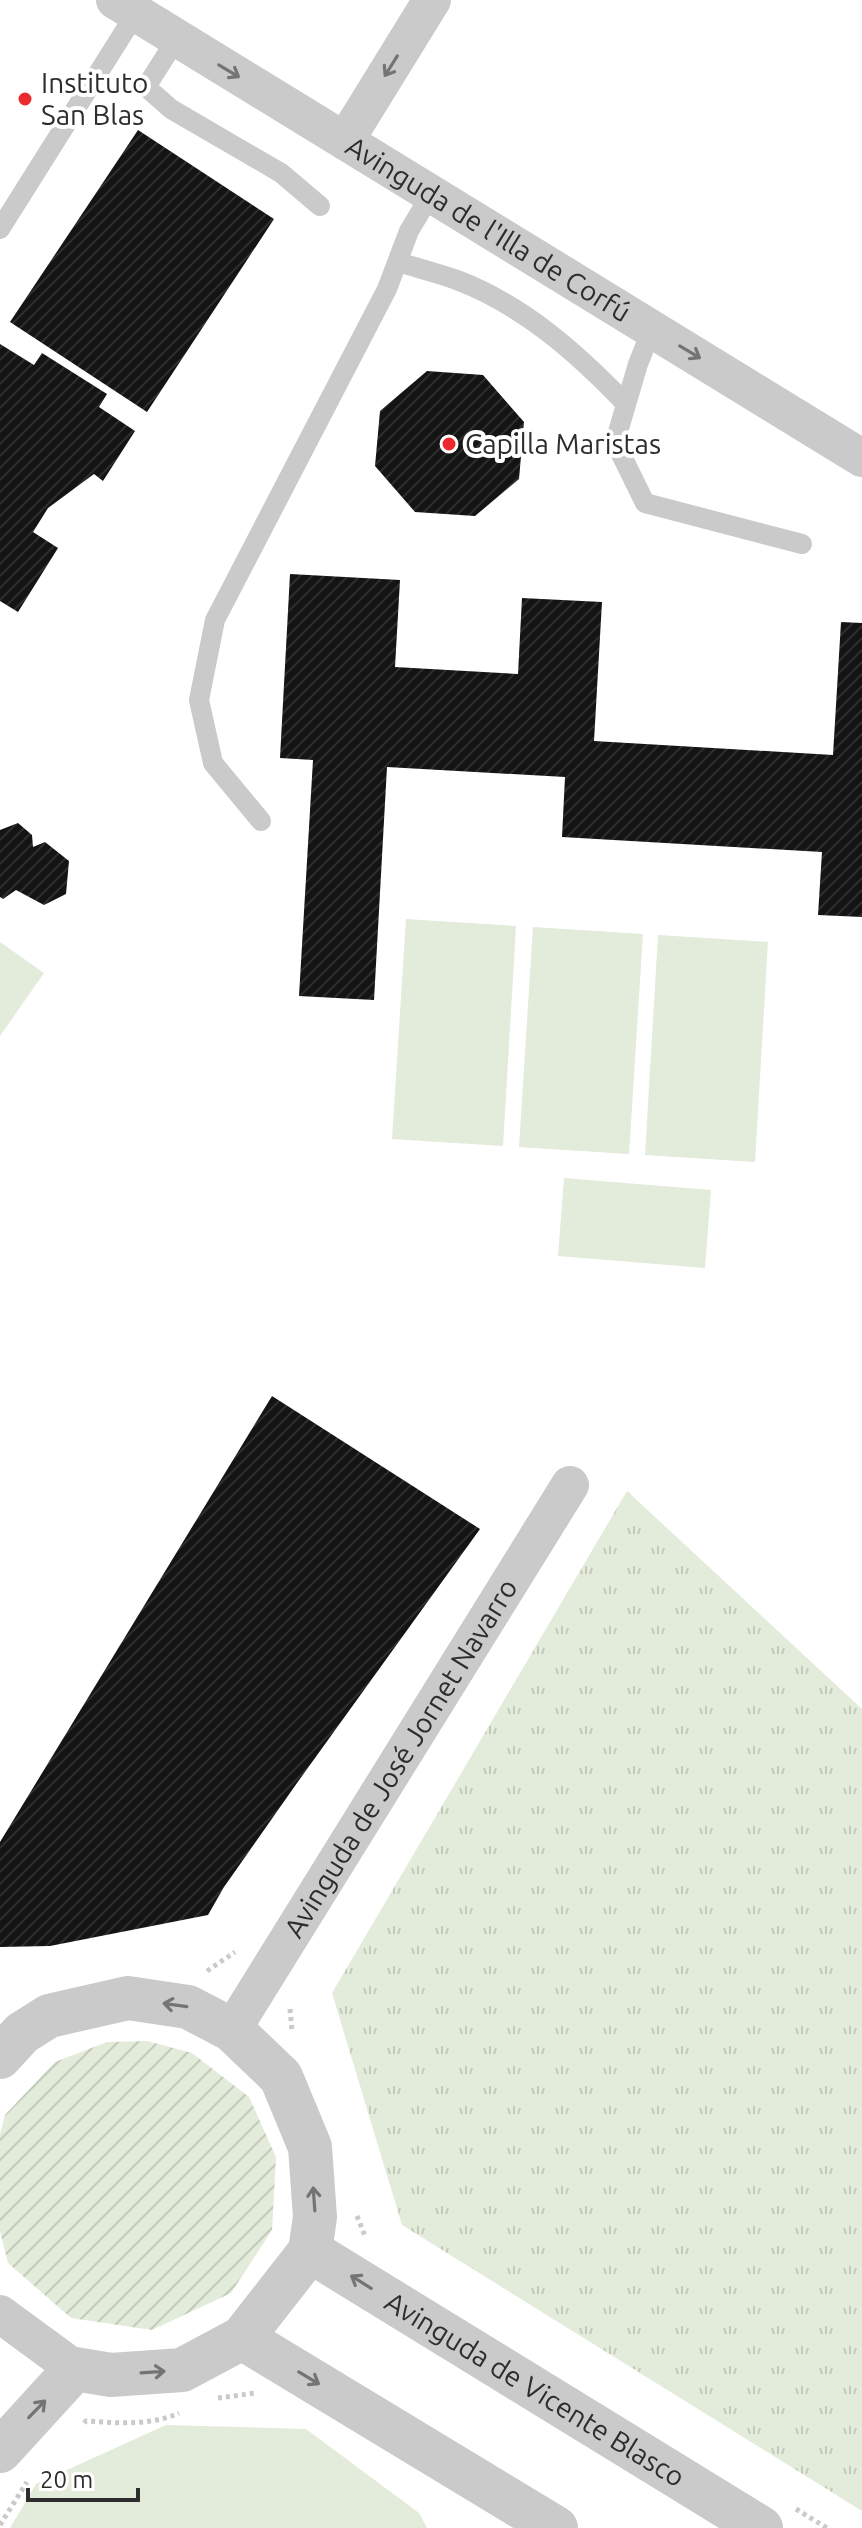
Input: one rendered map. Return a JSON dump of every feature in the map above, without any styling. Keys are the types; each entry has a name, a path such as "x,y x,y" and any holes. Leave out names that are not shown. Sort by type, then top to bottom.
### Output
{"street":[{"path":"345,141 432,0"},
{"name":"Avinguda de l'Illa de Corfú","path":"126,6 652,329 859,448"},
{"name":"Avinguda de José Jornet Navarro","path":"232,2030 570,1485"},
{"path":"0,2314 75,2369 111,2375 182,2370 242,2338 310,2251 315,2217 310,2147 281,2077 232,2030 188,2007 128,1998 49,2016 22,2033 1,2052"},
{"name":"Avinguda de Vicente Blasco","path":"310,2251 778,2518"},
{"path":"242,2338 556,2528"},
{"path":"17,2461 6,2442 75,2369"}],"lane":[{"path":"0,229 126,6"},
{"path":"177,38 146,87 171,109 281,173 320,206"},
{"path":"261,821 213,763 199,700 215,620 387,289 409,231 431,194"},
{"path":"398,262 458,280 519,311 583,360 625,403"},
{"path":"652,329 625,403 615,442 645,503 802,544"}],"path":[{"path":"200,1974 217,1967 240,1949 252,1951 274,1963 292,1979 290,2010 293,2038"},
{"path":"355,2211 363,2234 372,2242"},
{"path":"209,2399 261,2393"},
{"path":"76,2431 86,2421 125,2424 167,2418 181,2412"},
{"path":"0,2525 17,2461"},
{"path":"778,2518 827,2528"}],"green space":[{"path":"406,919 516,926 503,1146 392,1139"},
{"path":"533,927 643,934 629,1154 519,1147"},
{"path":"658,935 768,942 755,1162 645,1155"},
{"path":"0,942 44,973 0,1036"},
{"path":"564,1178 711,1190 705,1268 558,1256"},
{"path":"627,1491 862,1709 862,2511 402,2225 332,1993"},
{"path":"147,2041 192,2053 249,2097 276,2157 272,2230 231,2293 152,2330 71,2318 8,2263 0,2231 0,2134 5,2115 55,2062 107,2042"},
{"path":"166,2425 306,2429 419,2513 427,2528 10,2528 36,2484"}],"building":[{"path":"138,130 274,219 147,412 10,322"},
{"path":"0,344 34,365 42,353 107,394 99,407 135,431 103,481 94,474 48,508 33,532 58,548 18,612 0,601"},
{"name":"Capilla Maristas","path":"427,371 483,375 524,422 519,479 475,516 415,512 375,466 380,411"},
{"path":"290,574 400,580 395,667 518,674 522,598 602,602 594,741 833,755 841,622 862,623 862,917 818,915 822,852 562,837 565,777 387,767 374,1000 299,996 313,760 280,758"},
{"path":"18,823 32,835 33,847 45,842 69,861 66,894 44,905 16,890 3,899 0,897 0,830"},
{"path":"272,1396 480,1529 297,1783 208,1915 50,1946 0,1947 0,1842"}],"place":[{"name":"Instituto San Blas","path":"25,99"},
{"name":"Capilla Maristas","path":"449,444"}]}
